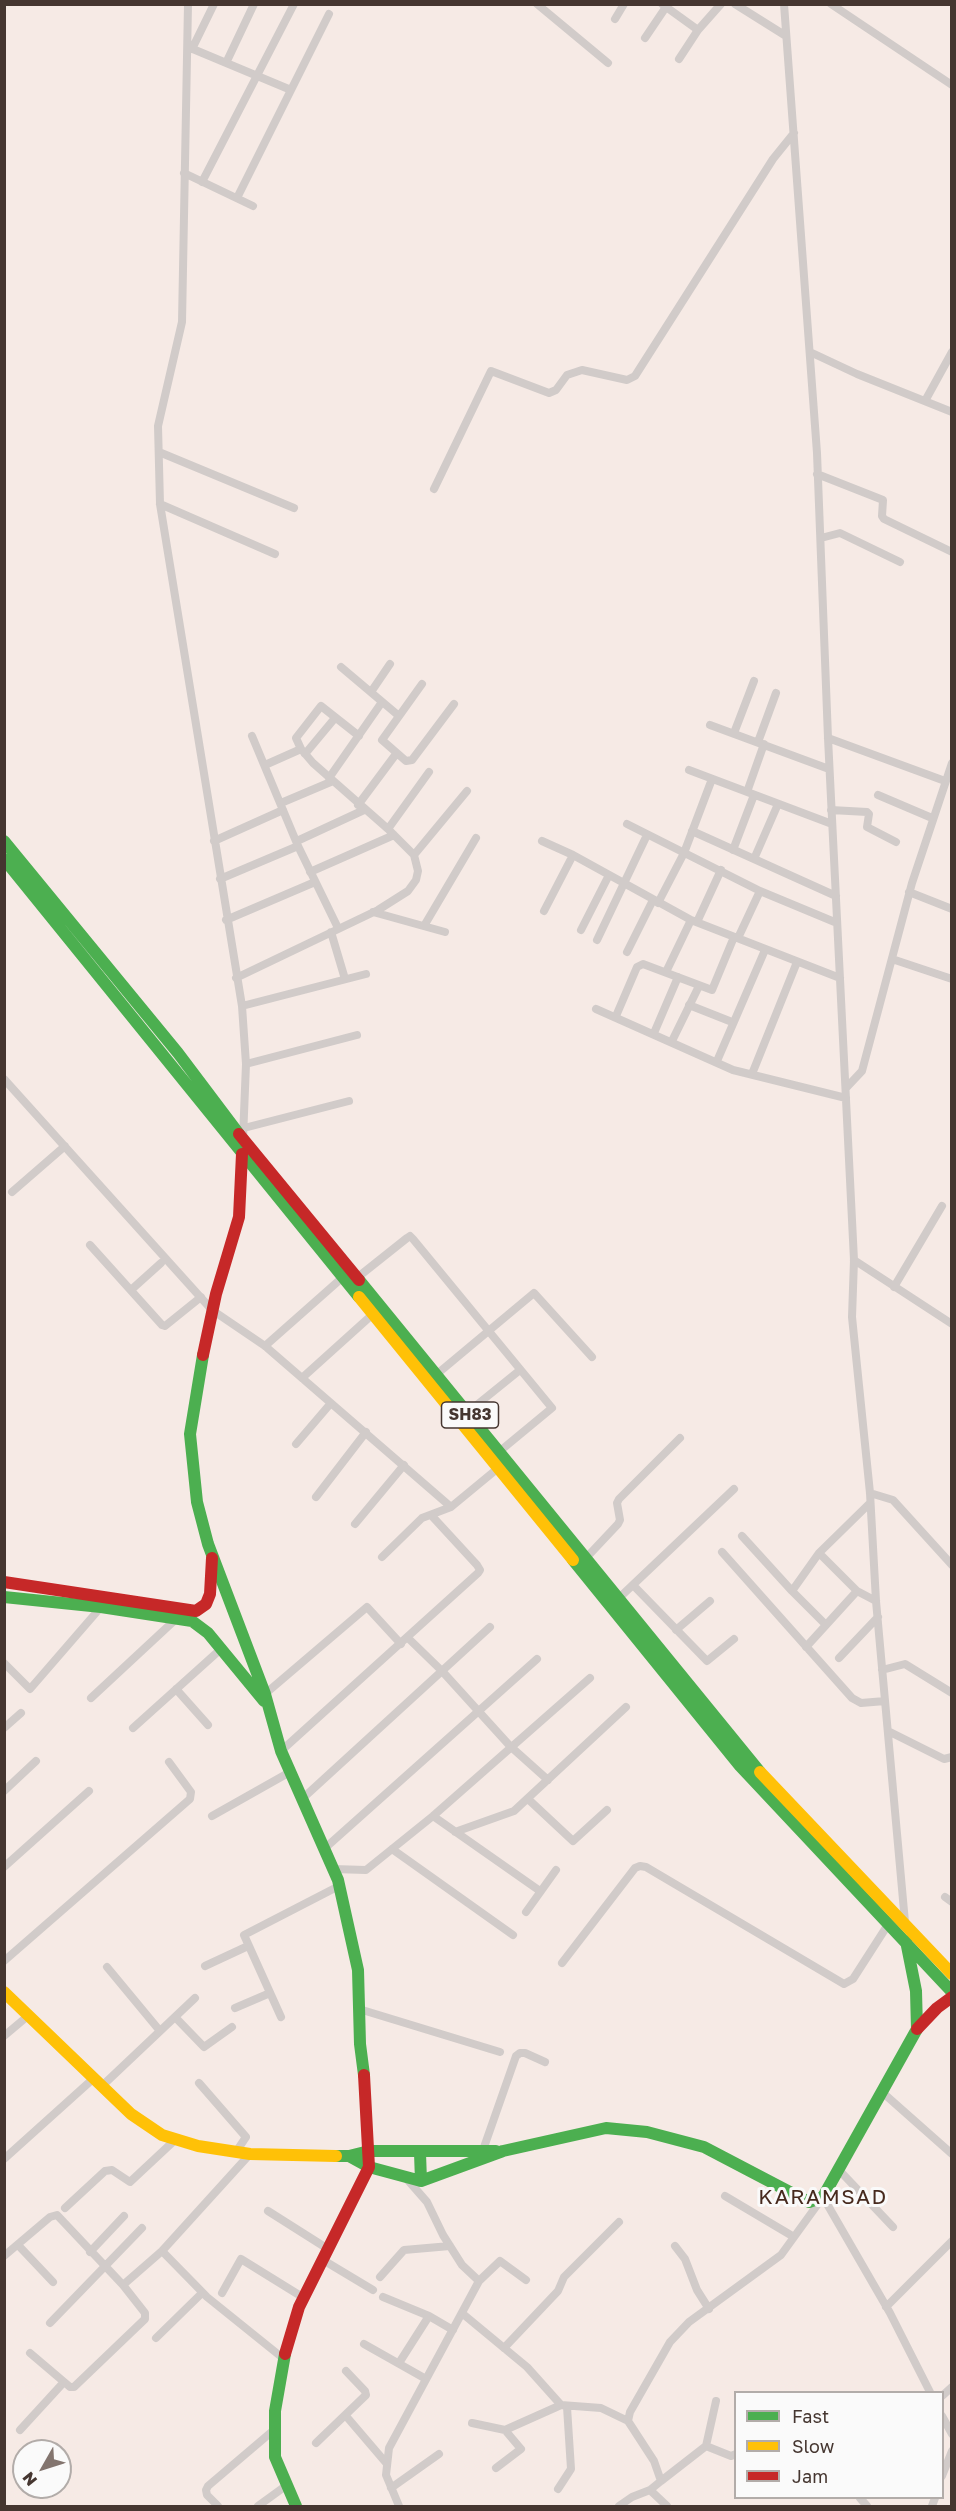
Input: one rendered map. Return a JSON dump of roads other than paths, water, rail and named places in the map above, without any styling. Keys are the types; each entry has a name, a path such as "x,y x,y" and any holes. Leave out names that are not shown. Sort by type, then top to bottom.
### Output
{"street":[{"path":"188,4 190,48 184,173 182,322 158,426 160,504 226,920 242,1006 246,1064 239,1217 200,1366 190,1434 197,1502 212,1554 267,1700 280,1751 339,1886 358,1970 369,2151 369,2167 304,2298 284,2360 275,2411 275,2457 296,2506"},
{"path":"190,48 214,4"},
{"path":"226,63 254,4"},
{"path":"202,182 294,4"},
{"path":"537,4 608,63"},
{"path":"615,19 624,4"},
{"path":"679,59 698,30 722,4"},
{"path":"735,4 786,36"},
{"path":"784,4 810,351 821,538 829,769 854,1260 852,1317 870,1493 876,1601 906,1941 916,1992 917,2030"},
{"path":"831,4 951,86"},
{"path":"645,38 665,5 698,30"},
{"path":"237,198 329,14"},
{"path":"190,48 291,90"},
{"path":"434,489 491,371 549,393 556,390 567,375 582,370 627,380 635,376 773,159 794,133"},
{"path":"184,173 253,206"},
{"path":"810,351 857,374 951,412"},
{"path":"925,401 951,352"},
{"path":"159,452 294,508"},
{"path":"817,474 884,500 882,516 884,519 951,552"},
{"path":"160,504 275,554"},
{"path":"821,538 840,533 900,562"},
{"path":"371,692 390,664"},
{"path":"341,668 399,716"},
{"path":"734,734 754,681"},
{"path":"422,684 382,740 408,762 412,760 454,704"},
{"path":"733,849 751,793 761,743 776,693"},
{"path":"214,841 331,780 382,702"},
{"path":"236,978 373,912 408,891 416,880 418,871 414,855 331,780 303,751 296,736 319,706 323,706 359,736"},
{"path":"265,765 303,751 335,718"},
{"path":"710,725 829,769"},
{"path":"252,736 334,930 345,979"},
{"path":"828,738 945,781"},
{"path":"220,879 298,843 361,807 396,754"},
{"path":"846,1088 862,1071 909,892 951,763"},
{"path":"689,770 832,824"},
{"path":"310,872 391,832 429,772"},
{"path":"627,952 684,853 712,779"},
{"path":"414,855 467,791"},
{"path":"878,795 932,818"},
{"path":"754,859 778,804"},
{"path":"831,810 867,812 869,829 896,842"},
{"path":"627,824 760,891 837,923"},
{"path":"692,831 836,896"},
{"path":"597,940 647,834"},
{"path":"424,926 476,838"},
{"name":"SH83","path":"4,841 68,930 242,1154 740,1766 906,1941 951,1992"},
{"path":"542,841 573,855 694,921 840,978"},
{"path":"544,910 573,855"},
{"name":"SH83","path":"4,859 178,1053 762,1774 951,1974"},
{"path":"666,972 721,870"},
{"path":"581,930 609,875"},
{"path":"226,920 315,882"},
{"path":"616,1016 637,967 646,963 712,990 760,891"},
{"path":"909,892 951,909"},
{"path":"373,912 445,932"},
{"path":"717,1061 765,950"},
{"path":"892,959 951,979"},
{"path":"752,1074 797,962"},
{"path":"242,1006 366,974"},
{"path":"654,1033 678,977"},
{"path":"672,1041 699,986"},
{"path":"689,1005 732,1022"},
{"path":"596,1009 733,1070 846,1098"},
{"path":"246,1064 357,1035"},
{"path":"4,1079 213,1310 265,1346 451,1507"},
{"path":"243,1134 349,1101"},
{"path":"12,1192 65,1146"},
{"path":"894,1287 942,1206"},
{"path":"358,1278 410,1236 552,1408 500,1451"},
{"path":"90,1245 162,1325 165,1326 201,1297"},
{"path":"854,1260 951,1324"},
{"path":"131,1290 161,1263"},
{"path":"265,1346 343,1277"},
{"path":"437,1374 534,1293 592,1357"},
{"path":"302,1378 373,1314"},
{"path":"468,1412 520,1370"},
{"path":"296,1444 331,1403"},
{"path":"315,1497 366,1432"},
{"path":"586,1558 618,1524 620,1520 616,1503 619,1499 680,1438"},
{"path":"355,1524 404,1465"},
{"path":"382,1557 422,1518 451,1507 497,1469"},
{"path":"619,1599 734,1489"},
{"path":"870,1493 893,1500 951,1565"},
{"path":"792,1592 819,1553 870,1503"},
{"path":"280,1751 480,1570 431,1515"},
{"path":"742,1536 792,1592 826,1625"},
{"path":"723,1552 857,1702 885,1701"},
{"path":"819,1553 856,1591 876,1601"},
{"path":"4,1582 196,1611 206,1604 210,1594 212,1554"},
{"path":"633,1585 707,1661 734,1639"},
{"path":"807,1647 856,1591"},
{"path":"4,1597 192,1621 222,1648 267,1700"},
{"path":"676,1630 710,1601"},
{"path":"267,1700 367,1606 404,1641 442,1671 510,1746 548,1780"},
{"path":"4,1663 30,1689 101,1608"},
{"path":"839,1658 878,1617"},
{"path":"91,1698 176,1619"},
{"path":"302,1799 490,1627"},
{"path":"133,1728 222,1648"},
{"path":"324,1849 537,1659"},
{"path":"882,1671 905,1664 951,1693"},
{"path":"333,1869 366,1870 433,1816 590,1678"},
{"path":"176,1689 208,1725"},
{"path":"454,1832 507,1815 528,1799 626,1707"},
{"path":"4,1728 21,1713"},
{"path":"888,1731 944,1759 951,1757"},
{"path":"4,1791 36,1761"},
{"path":"4,1961 190,1799 191,1792 169,1761"},
{"path":"212,1816 290,1772"},
{"path":"4,1867 89,1791"},
{"path":"528,1799 573,1841 607,1810"},
{"path":"433,1816 540,1891"},
{"path":"392,1849 513,1935"},
{"path":"562,1963 636,1868 640,1866 646,1867 844,1984 853,1980 889,1923"},
{"path":"526,1912 556,1870"},
{"path":"281,2017 244,1935 247,1931 339,1886"},
{"path":"205,1966 248,1946"},
{"path":"107,1967 160,2031"},
{"path":"4,1992 131,2114 162,2135 198,2146 250,2154 349,2156 369,2151 420,2153 503,2151"},
{"path":"236,2008 270,1993"},
{"path":"628,2421 630,2412 670,2342 689,2322 782,2255 823,2197 917,2030 936,2008 951,1997"},
{"path":"4,2159 160,2031 195,1998"},
{"path":"359,2009 500,2052"},
{"path":"4,2036 29,2015"},
{"path":"175,2017 204,2047 232,2027"},
{"path":"483,2150 516,2056 520,2052 525,2053 545,2062"},
{"path":"199,2083 246,2137 236,2152"},
{"path":"882,2092 951,2154"},
{"path":"349,2156 369,2167 421,2181 503,2151 606,2128 647,2132 704,2147 809,2202 823,2197"},
{"path":"65,2208 105,2171 112,2170 130,2182 176,2139"},
{"path":"437,2152 440,2175"},
{"path":"420,2153 421,2181"},
{"path":"123,2285 162,2251 250,2154"},
{"path":"838,2170 893,2227"},
{"path":"405,2177 426,2202 462,2265 478,2281"},
{"path":"725,2196 794,2237"},
{"path":"823,2197 886,2307 929,2391"},
{"path":"268,2211 373,2290"},
{"path":"4,2256 54,2215 123,2285 145,2313 145,2319 74,2388 30,2353"},
{"path":"90,2252 124,2216"},
{"path":"504,2348 558,2291 564,2277 619,2222"},
{"path":"50,2323 142,2228"},
{"path":"886,2307 951,2241"},
{"path":"18,2245 53,2282"},
{"path":"380,2277 404,2250 450,2246"},
{"path":"675,2247 685,2259 697,2290 709,2309"},
{"path":"162,2251 202,2293 284,2360"},
{"path":"222,2293 241,2259 304,2298"},
{"path":"399,2506 386,2475 389,2448 463,2314 478,2281 500,2261 526,2280"},
{"path":"156,2337 202,2293"},
{"path":"383,2297 429,2316 453,2330"},
{"path":"463,2314 527,2367 564,2406 571,2469 558,2489"},
{"path":"399,2363 429,2316"},
{"path":"364,2344 426,2379"},
{"path":"316,2443 367,2393 346,2371"},
{"path":"20,2430 64,2382"},
{"path":"619,2506 632,2497 650,2490 706,2446 716,2401"},
{"path":"472,2423 505,2430 564,2406 602,2408 628,2421 654,2461 661,2481"},
{"path":"346,2416 387,2464"},
{"path":"944,2420 951,2434"},
{"path":"218,2506 207,2495 208,2486 275,2429"},
{"path":"496,2468 521,2449 505,2430"},
{"path":"706,2446 731,2456 734,2454"},
{"path":"944,2470 951,2451"},
{"path":"391,2488 439,2454"},
{"path":"258,2506 287,2485"},
{"path":"650,2490 667,2506"}],"district":[{"name":"KARAMSAD","path":"823,2197"}]}
